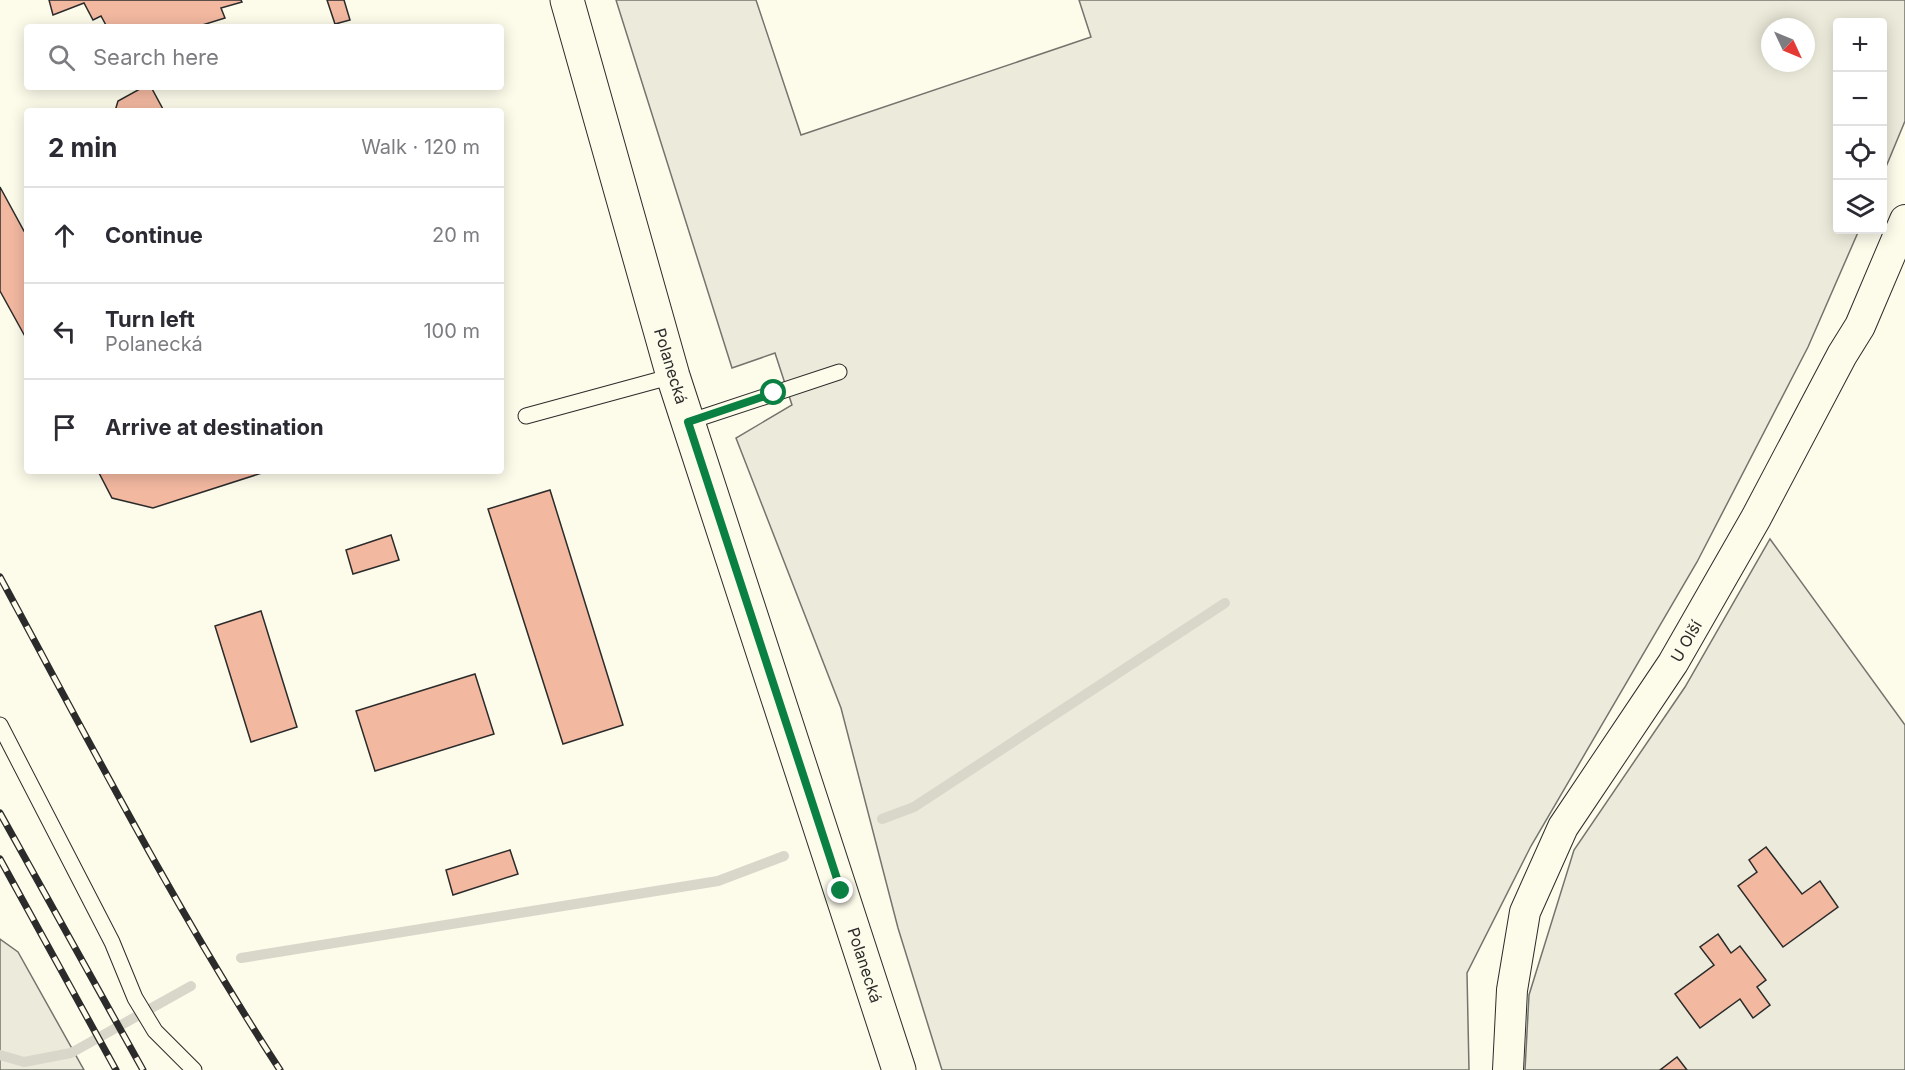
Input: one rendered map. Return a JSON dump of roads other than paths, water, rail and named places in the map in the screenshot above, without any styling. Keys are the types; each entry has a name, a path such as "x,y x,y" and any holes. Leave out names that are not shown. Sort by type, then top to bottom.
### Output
{"street":[{"name":"Polanecká","path":"567,0 673,376 899,1070"},
{"name":"U Olší","path":"1508,1070 1512,990 1525,912 1563,827 1673,663 1756,518 1842,355 1860,326 1905,220"}],"lane":[{"path":"688,422 839,372"},
{"path":"526,416 673,376"},
{"path":"0,725 112,942 135,998 155,1031 194,1070"}],"waterway":[{"path":"882,819 914,807 1225,603"},
{"path":"241,958 718,881 784,856"},
{"path":"0,1055 24,1062 71,1053 191,986"}],"railway":[{"path":"0,577 205,950 280,1070"},
{"path":"0,813 143,1070"},
{"path":"0,859 116,1070"}]}
